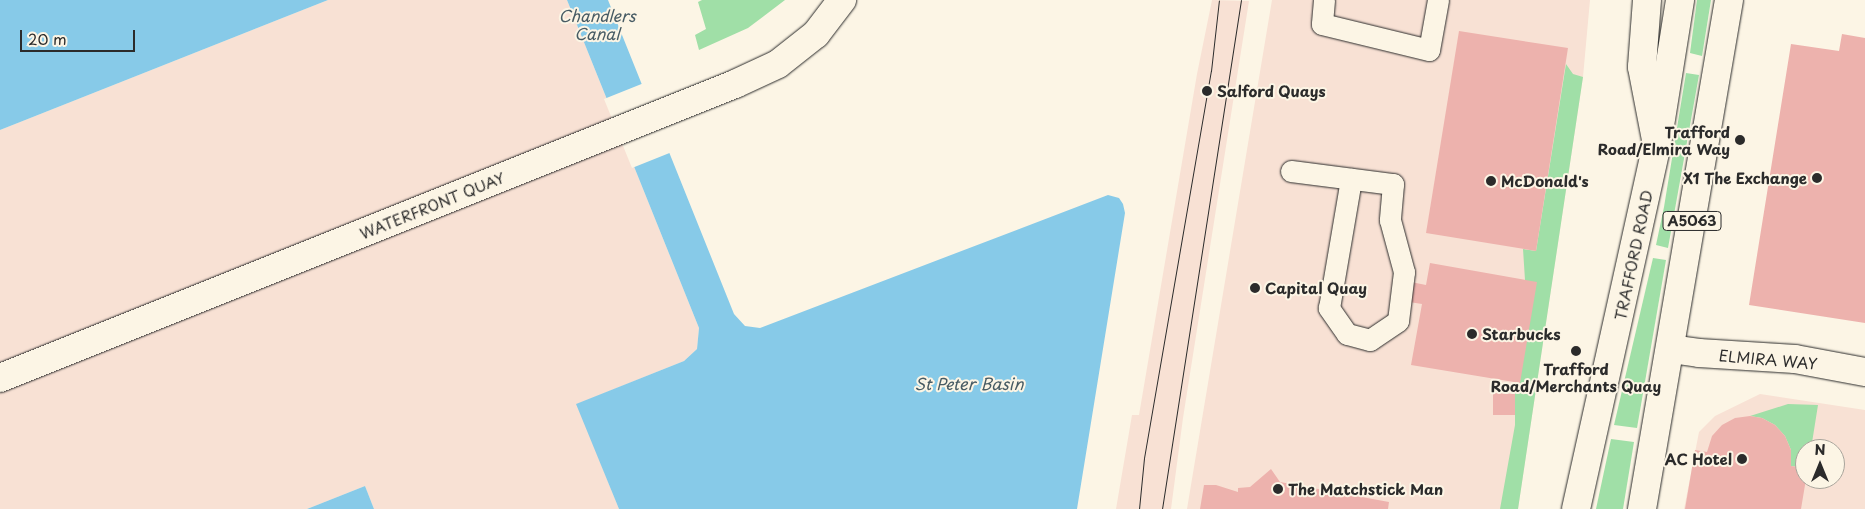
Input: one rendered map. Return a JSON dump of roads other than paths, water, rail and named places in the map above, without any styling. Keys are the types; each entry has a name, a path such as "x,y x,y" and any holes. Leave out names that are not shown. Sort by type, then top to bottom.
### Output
{"main road":[{"name":"WATERFRONT QUAY","path":"0,378 735,84 778,64 816,34 842,0"},
{"path":"1647,0 1642,67 1657,144"},
{"name":"TRAFFORD ROAD","path":"1576,509 1657,144 1680,0"},
{"name":"A5063","path":"1642,509 1671,349 1729,0"},
{"name":"ELMIRA WAY","path":"1671,349 1699,353 1795,359 1865,372"}],"lane":[{"path":"1324,0 1322,24 1429,50 1438,0"},
{"path":"1291,171 1393,184 1390,220 1404,272 1398,321 1370,340 1347,334 1329,308 1351,179"}],"water":[{"path":"0,0 328,0 0,130"},
{"name":"St Peter Basin","path":"567,0 608,0 734,314 745,326 760,328 1108,195 1119,198 1125,213 1077,509 619,509 576,404 684,361 697,349 699,328"},
{"path":"365,486 374,509 307,509"}],"tram line":[{"path":"1139,509 1144,458 1211,71 1219,0"},
{"path":"1162,509 1241,0"}],"place":[{"name":"Salford Quays","path":"1207,91"},
{"name":"Trafford Road/Elmira Way","path":"1740,140"},
{"name":"X1 The Exchange","path":"1817,178"},
{"name":"McDonald's","path":"1491,181"},
{"name":"Capital Quay","path":"1255,288"},
{"name":"Starbucks","path":"1472,334"},
{"name":"Trafford Road/Merchants Quay","path":"1576,351"},
{"name":"AC Hotel","path":"1742,459"},
{"name":"The Matchstick Man","path":"1278,489"}],"water label":[{"name":"Chandlers Canal","path":"597,24"}]}
